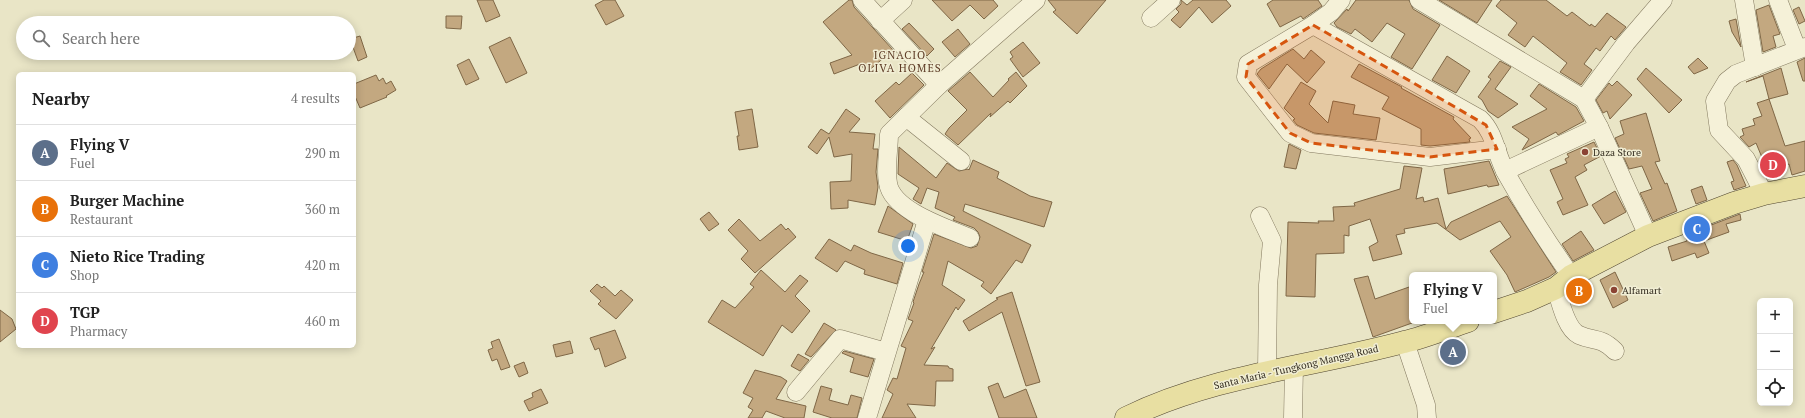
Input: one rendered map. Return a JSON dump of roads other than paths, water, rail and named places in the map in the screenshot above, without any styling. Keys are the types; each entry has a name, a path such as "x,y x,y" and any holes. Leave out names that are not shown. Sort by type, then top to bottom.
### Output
{"main road":[{"path":"1497,311 1527,301 1648,236 1734,203 1764,194 1805,186"},
{"name":"Santa Maria - Tungkong Mangga Road","path":"1126,418 1144,409 1216,384 1405,342 1459,324"}],"street":[{"path":"862,0 880,22 939,85"},
{"path":"880,22 903,0"},
{"path":"970,238 927,220 901,204 893,196 888,184 889,134 939,85 1036,0"},
{"path":"1151,18 1172,0"},
{"path":"1341,0 1331,12 1314,25 1248,64 1246,77 1290,133 1311,144 1430,157 1497,149"},
{"path":"1419,0 1584,99 1599,127 1648,236"},
{"path":"1584,99 1626,43 1663,0"},
{"path":"1744,0 1755,67"},
{"path":"1764,194 1746,158 1719,130 1715,101 1727,81 1736,74 1801,48 1778,0"},
{"path":"1314,25 1480,119 1486,125 1505,171 1539,228 1564,282 1570,328 1578,335 1605,342 1615,351"},
{"path":"906,117 961,161"},
{"path":"1505,171 1599,127"},
{"path":"1260,216 1272,241 1268,285 1267,372"},
{"path":"867,418 927,220"},
{"path":"796,392 840,339 886,352"},
{"path":"1405,342 1426,405 1427,418"},
{"path":"1293,418 1294,366"}],"place":[{"name":"Daza Store","path":"1585,152"},
{"name":"TGP","path":"1773,165"},
{"name":"Nieto Rice Trading","path":"1697,229"},
{"name":"Alfamart","path":"1614,290"},
{"name":"Burger Machine","path":"1579,291"},
{"name":"Flying V","path":"1453,352"}],"district":[{"name":"IGNACIO OLIVA HOMES","path":"900,61"}]}
